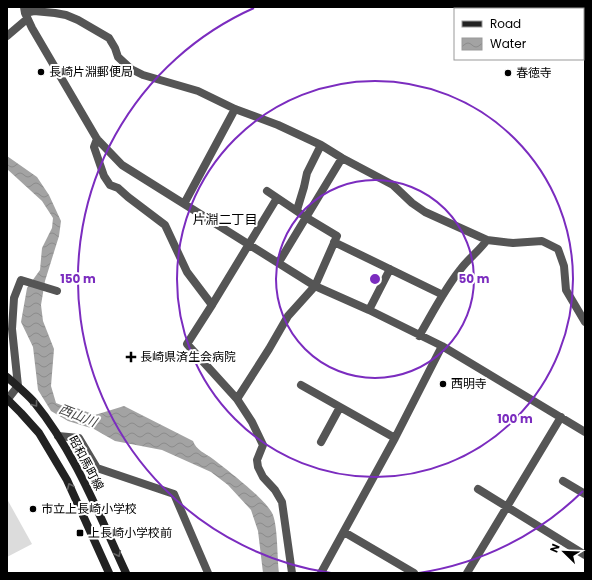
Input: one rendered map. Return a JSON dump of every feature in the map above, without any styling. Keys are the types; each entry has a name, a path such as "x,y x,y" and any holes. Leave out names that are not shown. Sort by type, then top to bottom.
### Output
{"main road":[{"name":"昭和馬町線","path":"7,377 33,401 58,436 79,472 126,573"},
{"name":"昭和馬町線","path":"7,400 39,433 67,480 109,573"}],"street":[{"path":"7,36 25,13 34,11 55,12 66,15 78,20 109,38 118,57 131,69 143,75 198,91 235,109 278,125 321,145 393,185 412,203 425,212 487,240 513,243 542,242 558,249 564,266 566,290 585,322"},
{"path":"25,13 97,139 122,165 279,262 315,286 369,310 442,346 585,432"},
{"path":"184,204 235,109"},
{"path":"97,139 94,147 104,176 110,185 118,188 165,225 187,272 212,305"},
{"path":"297,210 307,172 321,145"},
{"path":"279,262 342,158"},
{"path":"237,399 288,316 315,286 337,236 267,191"},
{"path":"277,198 187,344 237,399 252,422 263,445 256,460 264,477 275,490 282,502 292,573"},
{"path":"420,336 460,270 487,240"},
{"path":"334,242 390,268 443,296"},
{"path":"369,310 390,268"},
{"path":"7,400 18,386 12,329 14,298 21,280 57,291"},
{"path":"321,573 395,438 442,346"},
{"path":"301,385 395,438"},
{"path":"321,442 340,407"},
{"path":"467,573 561,417"},
{"path":"58,436 78,438 97,468 174,494 208,573"},
{"path":"563,481 585,494"},
{"path":"478,488 585,555"},
{"path":"344,532 414,573"}],"green space":[{"path":"585,7 585,13 584,16 584,8 492,8"},
{"path":"7,499 32,544 7,557"}],"water":[{"name":"西山川","path":"7,156 37,177 49,195 61,221 59,236 45,281 41,305 43,321 54,349 51,386 56,403 71,409 74,407 95,415 124,406 193,441 199,449 246,486 270,509 276,528 279,573 263,573 258,531 251,510 228,485 211,472 162,450 115,441 94,429 68,421 51,411 38,390 33,347 21,322 27,288 40,270 42,248 52,228 53,218 42,201 7,169"}],"place":[{"name":"長崎片淵郵便局","path":"41,72"},
{"name":"春徳寺","path":"508,73"},
{"name":"長崎県済生会病院","path":"131,357"},
{"name":"西明寺","path":"443,384"},
{"name":"市立上長崎小学校","path":"33,509"},
{"name":"上長崎小学校前","path":"80,533"}],"district":[{"name":"片淵二丁目","path":"225,219"}]}
